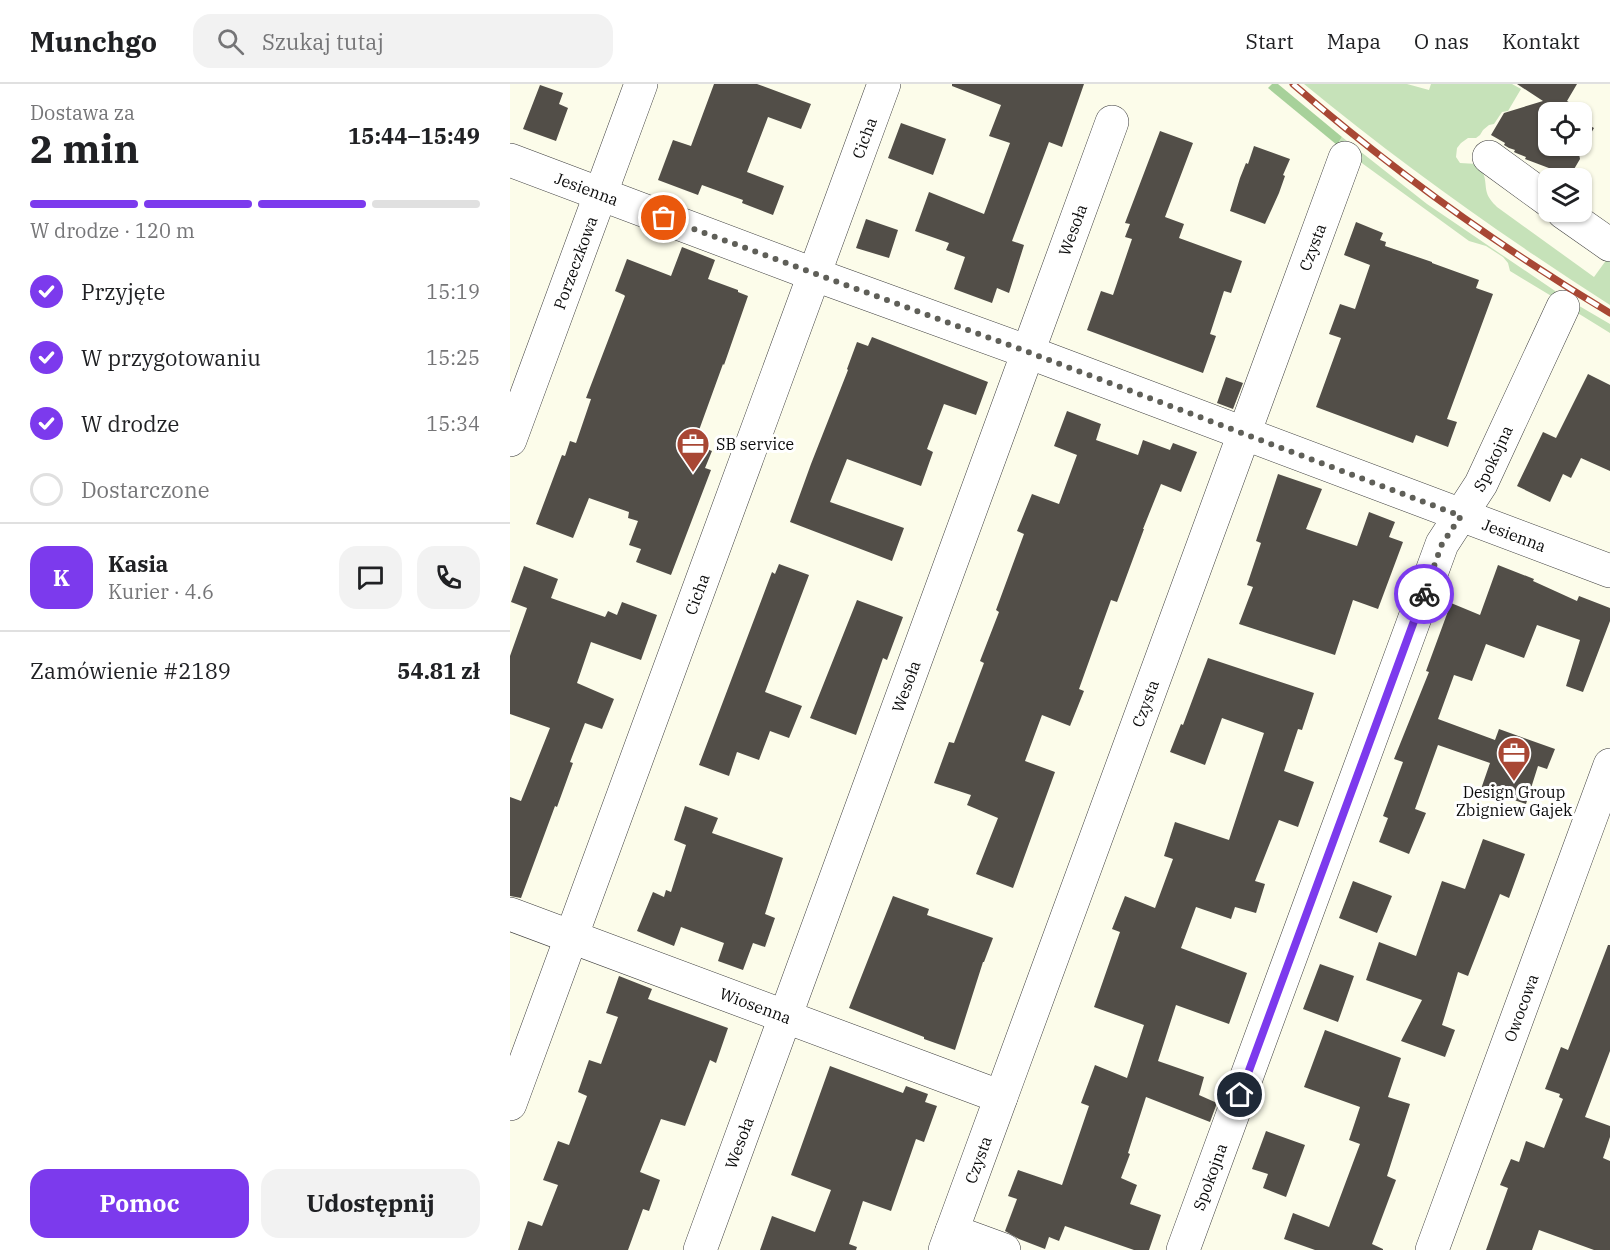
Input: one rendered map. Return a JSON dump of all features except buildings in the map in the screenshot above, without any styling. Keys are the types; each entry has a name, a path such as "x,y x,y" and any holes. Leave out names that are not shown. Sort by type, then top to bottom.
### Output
{"street":[{"name":"Porzeczkowa","path":"510,440 641,84"},
{"name":"Cicha","path":"510,1104 884,84"},
{"name":"Wesoła","path":"700,1250 1112,122"},
{"path":"1489,157 1538,193"},
{"name":"Czysta","path":"948,1240 1345,158"},
{"name":"Jesienna","path":"510,160 1610,571"},
{"path":"1576,222 1610,245"},
{"name":"Spokojna","path":"1183,1250 1442,544 1481,484 1563,307"},
{"name":"Owocowa","path":"1432,1250 1610,765"},
{"name":"Wiosenna","path":"510,914 1001,1097"},
{"path":"948,1240 1004,1250"}],"green space":[{"path":"1272,84 1278,84 1342,137 1337,145 1268,88"},
{"path":"1304,84 1407,84 1429,90 1431,84 1512,84 1521,89 1508,111 1502,112 1494,124 1489,125 1476,138 1468,138 1461,143 1457,148 1456,157 1460,163 1477,164 1483,174 1488,195 1497,207 1594,277 1607,259 1610,261 1610,305 1454,199"},
{"path":"1342,137 1427,204 1561,295 1553,297 1510,271 1503,257 1486,246 1469,241 1337,145"},
{"path":"1569,300 1610,324 1610,333 1576,312"}],"railway":[{"path":"1293,84 1368,146 1486,234 1610,313"}],"way so far":[{"path":"664,218 1028,352 1461,516 1442,544 1424,594"}],"place":[{"name":"SB service","path":"693,473"},
{"name":"Design Group Zbigniew Gajek","path":"1514,782"}],"route":[{"path":"1240,1095 1424,594"}]}
